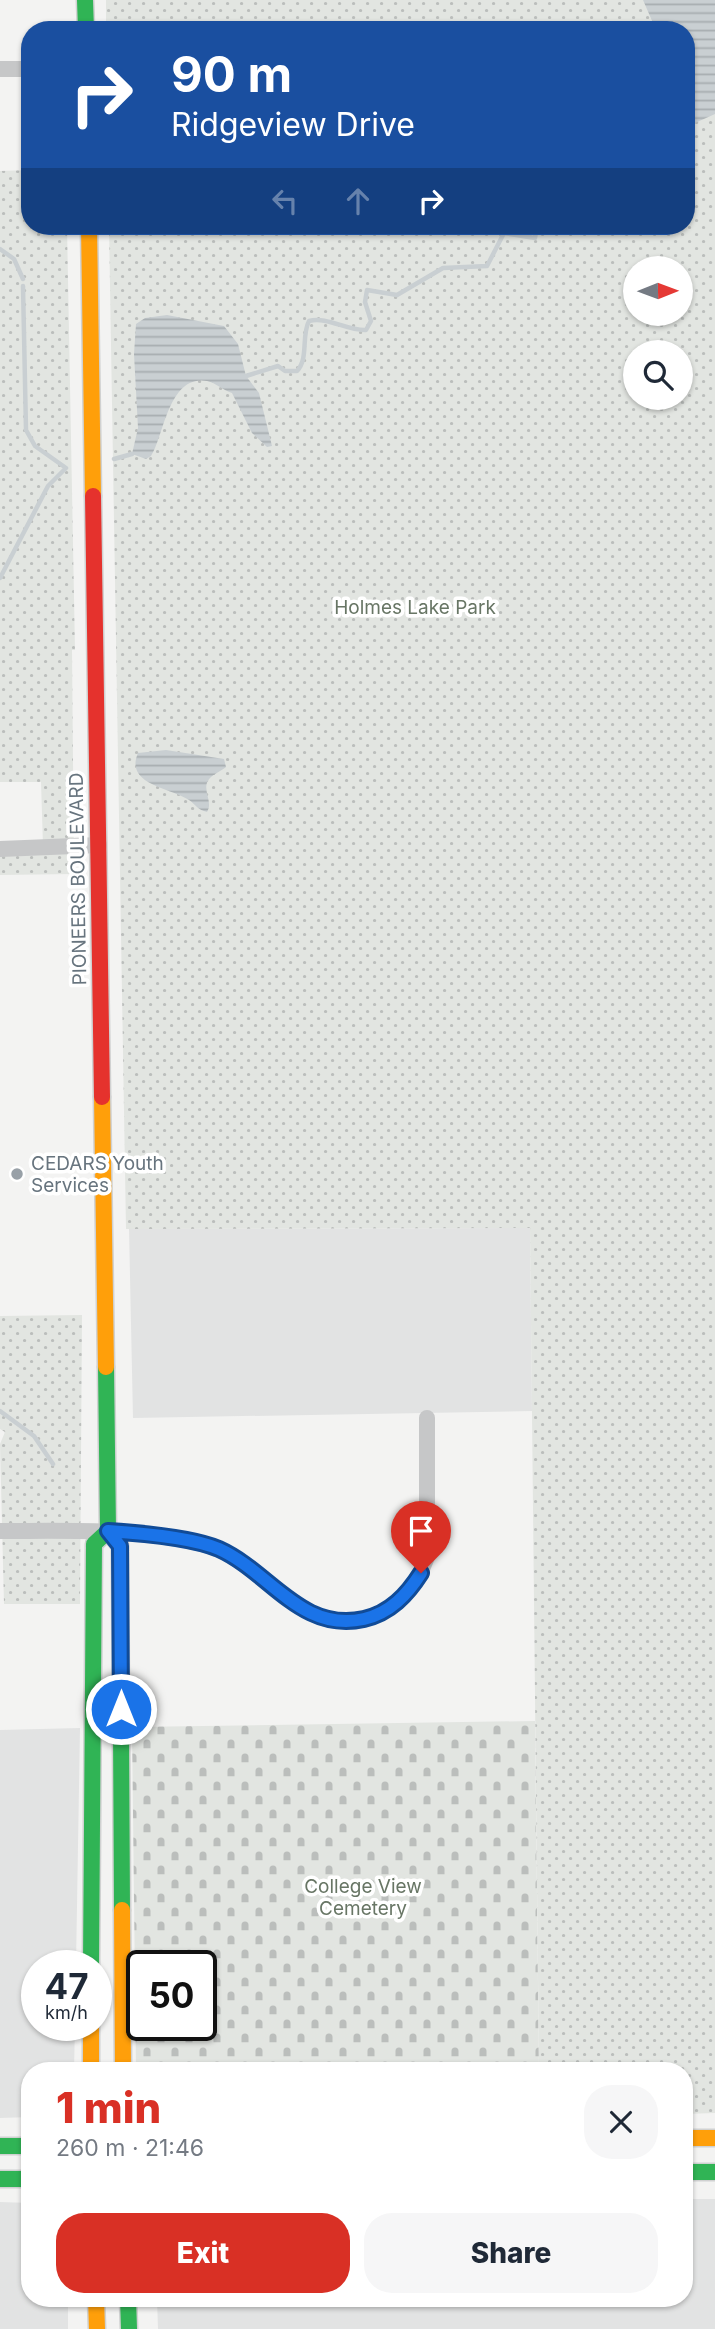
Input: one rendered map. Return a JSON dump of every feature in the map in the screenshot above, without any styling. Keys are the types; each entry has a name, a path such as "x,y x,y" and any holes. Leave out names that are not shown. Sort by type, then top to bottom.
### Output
{"main road":[{"path":"85,0 86,21"},
{"name":"PIONEERS BOULEVARD","path":"89,235 108,1531 120,1546 123,2062"},
{"name":"PIONEERS BOULEVARD","path":"91,1950 94,1544 108,1531"},
{"path":"91,2041 91,2062"},
{"path":"693,2138 715,2138"},
{"path":"0,2146 21,2146"},
{"path":"693,2172 715,2172"},
{"path":"0,2179 21,2179"},
{"path":"96,2307 97,2329"},
{"path":"128,2307 129,2329"}],"street":[{"path":"0,69 21,69"},
{"path":"0,849 99,845"},
{"path":"0,1531 108,1531 218,1549 236,1559 305,1612 339,1621 369,1617 400,1601 421,1573 427,1557 427,1418"}],"shaded area":[{"path":"643,0 715,0 715,114 695,123 695,21 652,21"},
{"path":"167,315 224,326 238,344 246,376 259,393 272,446 267,447 252,433 232,393 207,381 194,381 184,387 169,409 151,456 146,459 132,454 138,428 134,354 136,324 145,318"},
{"path":"166,750 224,759 226,767 207,782 207,812 189,800 152,784 138,772 135,764 138,753"},
{"path":"530,1228 532,1411 133,1418 129,1229"},
{"path":"80,1728 76,1950 21,1950 21,2041 75,2041 74,2062 21,2062 21,2117 0,2118 0,1730"},
{"path":"693,2199 715,2199 715,2329 158,2329 157,2307 693,2307"},
{"path":"0,2202 21,2203 21,2307 68,2307 68,2329 0,2329"}],"green space":[{"name":"Holmes Lake Park","path":"106,0 715,0 715,2113 693,2114 693,2062 539,2062 530,1228 126,1229 109,235 695,235 695,21 106,21"},
{"path":"21,170 21,235 67,235 75,650 72,650 74,874 0,875 0,849 43,846 41,782 0,782 0,171"},
{"path":"82,1315 80,1604 4,1604 0,1444 5,1432 0,1429 0,1316"},
{"name":"College View Cemetery","path":"535,1721 539,2062 136,2062 136,2041 217,2041 217,1950 135,1950 132,1727"}],"waterway":[{"path":"246,376 278,366 285,371 297,371 303,360 305,333 309,321 323,320 366,330 371,321 365,302 367,290 397,295 443,268 487,266 503,235"},
{"path":"516,235 535,238 536,235"},
{"path":"0,249 14,259 23,279"},
{"path":"0,578 48,486 66,468 35,446 26,430 23,286"},
{"path":"114,459 132,454"},
{"path":"0,1411 34,1436 53,1464"}],"traffic: fast":[{"path":"85,0 86,21"},
{"path":"106,1367 108,1531 120,1546 122,1910"},
{"path":"91,1950 94,1544 108,1531"},
{"path":"0,2146 21,2146"},
{"path":"693,2172 715,2172"},
{"path":"0,2179 21,2179"},
{"path":"128,2307 129,2329"}],"traffic: slow":[{"path":"89,235 93,496"},
{"path":"102,1097 106,1367"},
{"path":"122,1910 123,2062"},
{"path":"91,2041 91,2062"},
{"path":"693,2138 715,2138"},
{"path":"96,2307 97,2329"}],"traffic: jam":[{"path":"93,496 102,1097"}],"place":[{"name":"CEDARS Youth Services","path":"17,1174"}],"route":[{"path":"121,1709 120,1546 108,1531 201,1544 218,1549 236,1559 305,1612 339,1621 356,1620 385,1611 400,1601 421,1573"}]}
